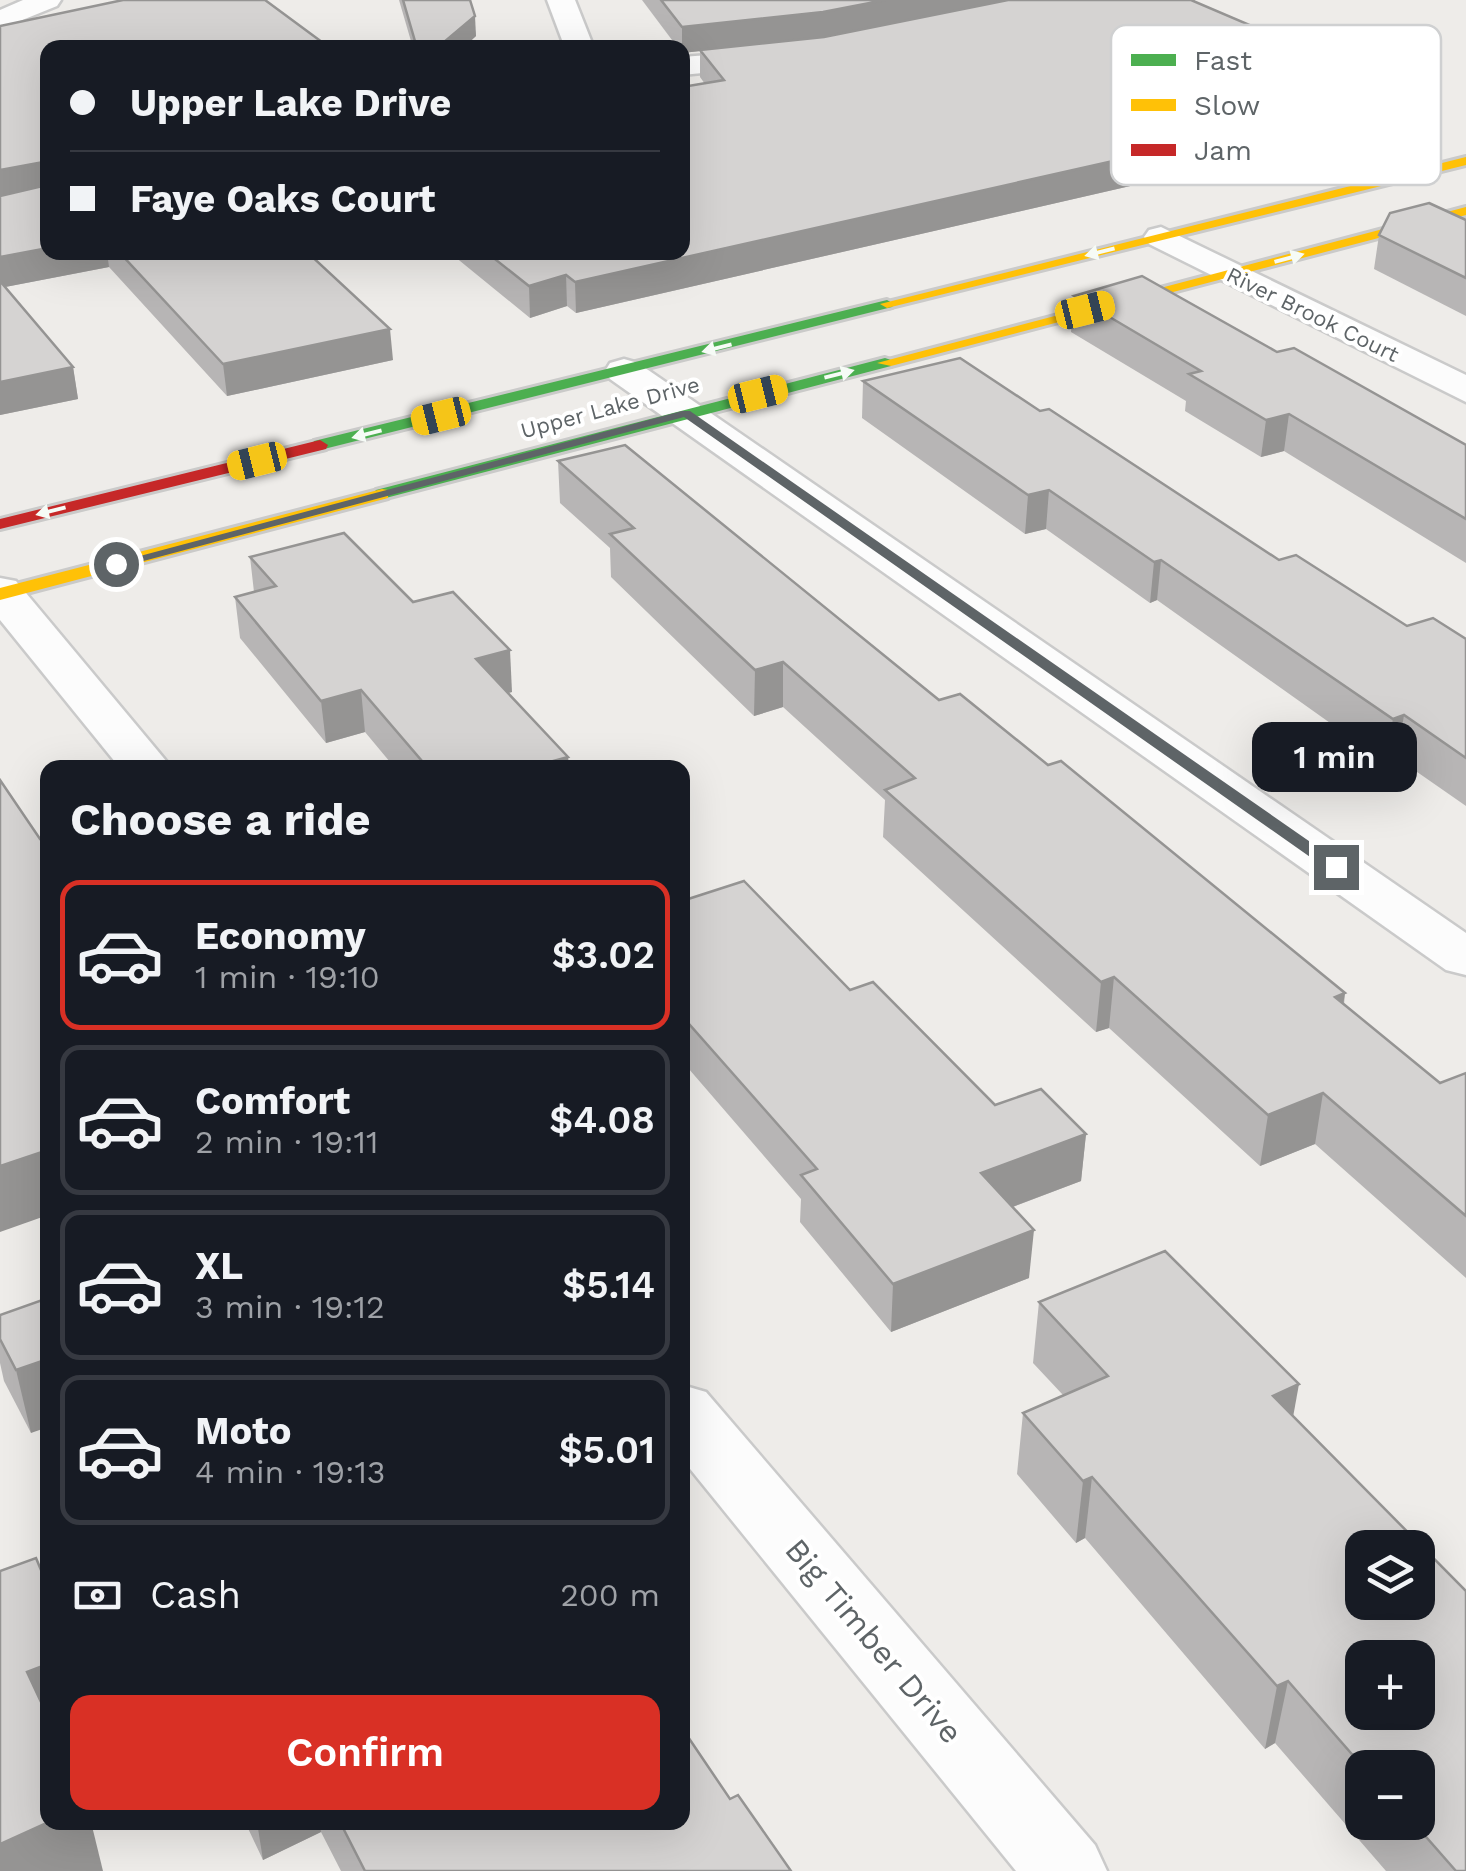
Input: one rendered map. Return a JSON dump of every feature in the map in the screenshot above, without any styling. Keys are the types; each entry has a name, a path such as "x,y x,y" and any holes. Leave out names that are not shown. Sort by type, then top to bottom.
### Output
{"street":[{"path":"0,20 47,0"},
{"path":"561,0 577,40"},
{"path":"690,65 806,54"},
{"name":"Upper Lake Drive","path":"1441,167 1466,161"},
{"name":"Upper Lake Drive","path":"0,524 1370,185"},
{"name":"Upper Lake Drive","path":"1,593 1466,211"},
{"name":"River Brook Court","path":"1161,237 1466,390"},
{"path":"624,371 1466,958"},
{"path":"1,593 140,760"},
{"name":"Big Timber Drive","path":"690,1420 1066,1871"}],"building":[{"path":"123,0 265,0 319,40 40,40 40,163 0,170 0,26"},
{"path":"403,0 470,0 475,16 446,40 415,40"},
{"path":"661,0 885,0 823,12 682,27"},
{"path":"1008,0 1191,0 1250,25 1111,25 1111,162 690,256 690,86 724,80 700,50 824,37"},
{"path":"40,187 40,250 0,257 0,196"},
{"path":"1429,203 1466,220 1466,278 1379,235 1390,213"},
{"path":"126,260 316,260 390,329 223,364"},
{"path":"496,260 673,260 575,282 566,275 529,286"},
{"path":"1142,276 1277,352 1294,348 1466,445 1466,519 1289,414 1266,420 1189,374 1201,371 1074,296"},
{"path":"0,281 73,367 0,382"},
{"path":"960,358 1040,411 1049,409 1279,560 1296,555 1407,626 1433,618 1466,639 1466,758 1404,715 1393,719 1161,560 1154,562 1049,490 1028,495 863,381"},
{"path":"625,445 939,700 960,694 1048,765 1061,761 1345,993 1335,997 1440,1083 1466,1073 1466,1216 1323,1093 1268,1115 1114,977 1101,982 885,790 915,778 783,662 755,670 610,534 634,528 558,461"},
{"path":"344,533 413,602 453,592 510,650 476,659 568,757 421,760 361,690 321,701 235,597 276,586 250,557"},
{"path":"0,780 40,839 40,1153 0,1166"},
{"path":"744,881 850,990 873,982 995,1105 1041,1089 1086,1134 981,1173 1034,1230 893,1284 801,1175 817,1169 690,1025 690,898"},
{"path":"1165,1251 1299,1384 1273,1396 1406,1530 1345,1530 1345,1620 1435,1620 1435,1560 1466,1591 1466,1871 1456,1871 1429,1840 1435,1840 1435,1750 1348,1750 1288,1681 1277,1686 1092,1477 1083,1481 1023,1413 1108,1376 1039,1302"},
{"path":"40,1301 40,1362 16,1370 0,1339 0,1315"},
{"path":"36,1558 40,1568 40,1667 27,1672 40,1700 40,1826 0,1844 0,1571"},
{"path":"690,1740 730,1799 738,1795 791,1871 365,1871 344,1830 690,1830"}],"traffic: fast":[{"path":"320,445 887,304"},
{"path":"382,494 885,363"}],"traffic: slow":[{"path":"1441,167 1466,161"},
{"path":"887,304 1369,185"},
{"path":"885,363 1466,211"},
{"path":"0,594 382,494"}],"traffic: jam":[{"path":"0,524 320,445"}],"route":[{"path":"116,564 686,413 1336,867"}]}
